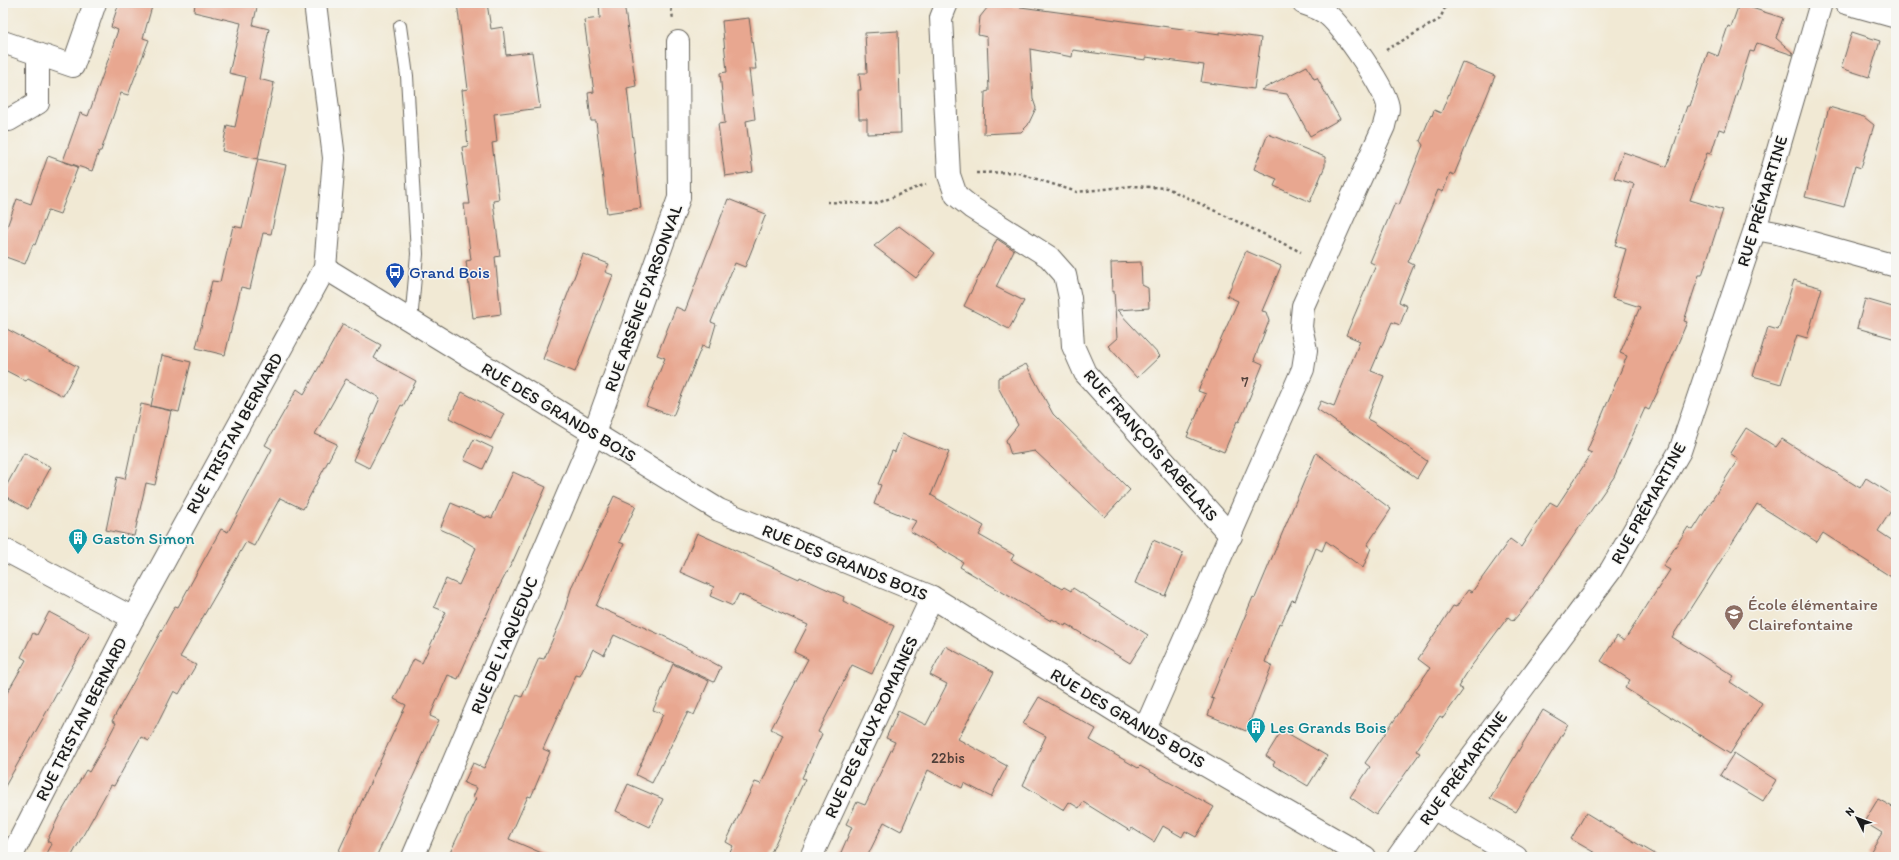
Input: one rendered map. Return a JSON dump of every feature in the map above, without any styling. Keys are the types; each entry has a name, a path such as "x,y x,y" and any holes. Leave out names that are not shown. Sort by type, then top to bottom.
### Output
{"street":[{"path":"3,42 73,66 96,3"},
{"name":"RUE TRISTAN BERNARD","path":"11,857 133,618 325,268 334,158 315,3"},
{"name":"RUE FRANÇOIS RABELAIS","path":"947,3 941,18 949,175 956,195 972,208 1049,257 1065,275 1070,298 1073,346 1085,373 1231,536"},
{"name":"RUE FRANÇOIS RABELAIS","path":"1145,729 1303,369 1306,350 1301,326 1303,306 1384,126 1388,107 1384,93 1366,62 1329,16 1317,8 1303,3"},
{"name":"RUE PRÉMARTINE","path":"1398,857 1611,570 1680,451 1755,228 1821,3"},
{"path":"1846,3 1896,17"},
{"name":"RUE ARSÈNE D'ARSONVAL","path":"594,433 679,198 678,42"},
{"path":"5,125 38,103 38,54"},
{"path":"1755,228 1896,266"},
{"name":"RUE DES GRANDS BOIS","path":"325,268 410,322 719,510 932,597 1145,729 1364,857"},
{"name":"RUE DE L'AQUEDUC","path":"413,857 594,433"},
{"path":"3,549 133,618"},
{"name":"RUE DES EAUX ROMAINES","path":"811,857 932,597"},
{"path":"1433,808 1516,857"}],"lane":[{"path":"400,26 407,76 416,254 410,322"}],"path":[{"path":"1366,62 1440,19 1447,3"},
{"path":"827,202 875,204 949,175 1015,172 1077,192 1132,186 1167,188 1323,262"}],"building":[{"path":"119,3 153,3 143,38 149,40 128,95 121,93 101,151 99,151 92,171 63,161 80,113 88,116 108,60 118,30 111,27"},
{"path":"195,3 258,3 253,25 269,29 259,79 274,83 258,159 222,151 227,125 235,127 246,77 229,73 241,23 194,12"},
{"path":"457,3 487,3 491,29 503,27 506,55 532,52 540,108 494,114 497,142 492,143 499,200 493,201 500,256 495,257 501,314 473,318 466,261 471,260 464,204 470,204 462,147 468,146 462,90 468,89"},
{"path":"599,3 624,3 636,86 627,88 641,208 607,213 596,121 591,121 588,93 594,92 584,20 600,18"},
{"path":"991,3 1220,34 1220,32 1261,38 1254,89 1201,82 1204,65 1146,57 1146,60 1073,50 1072,57 1030,49 1033,99 1036,108 1028,125 1021,132 984,134 985,92 989,91 987,37 978,35 980,17"},
{"path":"1739,4 1783,18 1776,38 1793,53 1793,55 1757,43 1754,52 1750,51 1725,131 1719,129 1711,154 1707,153 1690,200 1723,210 1702,275 1699,275 1684,321 1687,322 1658,391 1649,410 1645,408 1614,477 1524,608 1513,621 1508,617 1470,668 1458,687 1463,690 1443,718 1440,716 1416,751 1420,753 1376,815 1350,797 1370,767 1365,763 1430,668 1418,659 1453,606 1456,607 1468,590 1472,592 1510,539 1521,547 1550,502 1557,506 1592,453 1587,451 1627,356 1620,353 1640,307 1612,298 1626,249 1615,246 1634,184 1614,178 1623,152 1667,167 1687,106 1690,106 1708,52 1718,56 1728,26 1731,27"},
{"path":"749,18 756,69 749,69 755,119 746,121 753,172 725,176 718,124 725,123 720,73 727,72 722,21"},
{"path":"898,31 901,133 867,134 867,119 859,119 858,90 861,90 859,73 867,73 865,33"},
{"path":"1852,32 1880,41 1869,77 1841,68"},
{"path":"1462,62 1495,76 1454,175 1450,173 1443,192 1438,190 1408,262 1414,265 1399,302 1407,306 1400,325 1392,322 1371,371 1384,376 1367,419 1427,461 1417,478 1317,409 1321,401 1334,406 1360,341 1346,335 1376,265 1370,262 1395,203 1399,205 1423,145 1420,141 1431,115 1432,116 1434,110 1441,113"},
{"path":"1307,66 1314,79 1317,78 1340,119 1310,136 1287,94 1261,90"},
{"path":"1829,107 1864,117 1874,125 1861,168 1855,166 1844,207 1805,197"},
{"path":"1268,134 1325,157 1325,166 1310,202 1274,186 1277,179 1254,169"},
{"path":"48,156 78,167 60,214 48,210 35,245 33,244 25,264 3,256 3,238 17,199 31,204"},
{"path":"258,159 286,165 271,234 263,233 250,289 241,287 225,355 196,348 212,281 220,282 233,226 242,228"},
{"path":"728,199 766,214 745,267 735,263 711,322 716,324 709,348 702,346 673,416 646,406 665,358 657,355 676,307 685,311"},
{"path":"899,226 935,253 916,278 874,246"},
{"path":"997,239 1014,250 996,287 1024,301 1009,329 964,306"},
{"path":"1246,251 1281,266 1262,311 1266,312 1269,321 1254,360 1263,364 1245,409 1239,422 1237,421 1224,452 1187,437 1206,394 1198,391 1238,301 1227,296"},
{"path":"583,254 609,264 605,272 613,275 575,372 543,359"},
{"path":"1141,262 1142,285 1148,288 1149,308 1117,310 1160,356 1137,378 1108,346 1117,338 1114,291 1112,292 1111,263"},
{"path":"1794,280 1822,288 1807,338 1797,335 1781,384 1753,376 1768,327 1778,330"},
{"path":"1865,299 1896,308 1896,339 1857,328"},
{"path":"343,324 381,345 374,358 416,381 403,406 401,405 369,468 353,460 380,398 346,379 315,434 337,444 303,509 280,498 254,546 246,542 180,657 196,665 179,694 174,691 149,741 141,737 114,786 111,785 71,857 45,857 52,844 47,841 58,818 86,770 89,772 103,748 116,723 112,721 175,606 178,607 221,529 228,532 272,449 265,445 297,389 304,394"},
{"path":"3,327 78,367 63,396 28,378 26,381 3,369"},
{"path":"162,355 191,362 179,412 151,406"},
{"path":"1026,364 1053,414 1130,490 1105,517 1035,451 1011,455 1006,440 1018,425 998,387 998,378"},
{"path":"462,392 504,414 491,439 449,418"},
{"path":"141,404 171,411 155,485 146,483 134,536 106,530 117,477 125,479"},
{"path":"1746,428 1776,447 1782,439 1860,488 1866,478 1896,497 1896,503 1878,531 1896,543 1896,580 1823,533 1817,542 1757,504 1672,637 1734,676 1730,682 1762,703 1730,754 1625,688 1630,680 1601,661 1617,636 1624,641 1670,570 1663,566 1688,527 1693,530 1738,459 1730,453"},
{"path":"902,434 949,452 931,495 984,526 979,535 1014,555 1011,560 1062,589 1064,587 1071,591 1073,588 1148,635 1130,663 1066,624 1065,626 1052,619 1051,621 960,567 963,562 910,531 916,521 874,504 881,485 878,484 892,451 895,452"},
{"path":"474,439 493,448 483,469 464,460"},
{"path":"24,453 51,467 28,509 3,495 3,492"},
{"path":"1316,453 1391,509 1367,545 1371,548 1363,568 1326,541 1322,551 1316,548 1295,601 1292,600 1281,624 1279,623 1265,662 1272,665 1246,731 1208,715 1214,699 1211,698"},
{"path":"513,472 546,487 513,561 500,585 458,679 448,675 430,716 439,720 376,857 336,857 406,705 394,699 414,659 422,663 446,612 434,607 446,579 459,585 476,548 458,537 440,529 451,503 486,518 487,516 492,518"},
{"path":"614,496 636,506 619,542 624,544 596,606 670,639 721,667 714,682 614,635 604,655 593,649 580,676 576,675 543,749 550,752 531,797 528,796 509,839 551,857 448,857 476,798 473,797 477,788 464,783 473,763 484,768 517,695 522,697 539,658 544,659 562,618 572,586"},
{"path":"697,533 799,579 800,577 844,597 843,601 894,626 872,674 852,665 818,732 822,734 802,778 805,779 769,857 728,857 733,846 726,842 755,782 761,784 783,735 771,729 808,659 794,652 808,625 739,594 733,606 710,596 714,587 680,572"},
{"path":"1153,540 1183,553 1165,596 1135,583"},
{"path":"49,612 90,634 3,790 3,700 26,660 21,657 33,633 37,635"},
{"path":"945,646 994,672 958,739 1007,766 991,797 964,783 962,788 928,770 901,831 884,822 867,857 839,857 852,827 846,824 857,802 865,805 895,742 886,738 898,711 926,725 947,684 930,675"},
{"path":"673,664 709,681 694,715 688,712 652,783 636,775 663,714 653,710"},
{"path":"1039,697 1096,729 1090,740 1138,768 1140,766 1214,807 1196,837 1185,831 1182,837 1163,826 1154,842 1132,828 1130,831 1083,802 1079,808 1069,802 1064,810 1023,785 1046,736 1023,724"},
{"path":"1543,710 1568,725 1516,812 1490,798"},
{"path":"1282,730 1327,756 1308,786 1273,765 1275,762 1266,756"},
{"path":"1734,753 1776,780 1763,801 1720,775"},
{"path":"628,784 663,799 650,827 616,811"},
{"path":"1878,799 1896,809 1896,857 1867,857 1882,833 1864,822"},
{"path":"1586,813 1660,857 1602,857 1571,839"}],"place":[{"name":"Grand Bois","path":"395,289"},
{"name":"Gaston Simon","path":"78,555"},
{"name":"École élémentaire Clairefontaine","path":"1734,631"},
{"name":"Les Grands Bois","path":"1256,744"}]}
